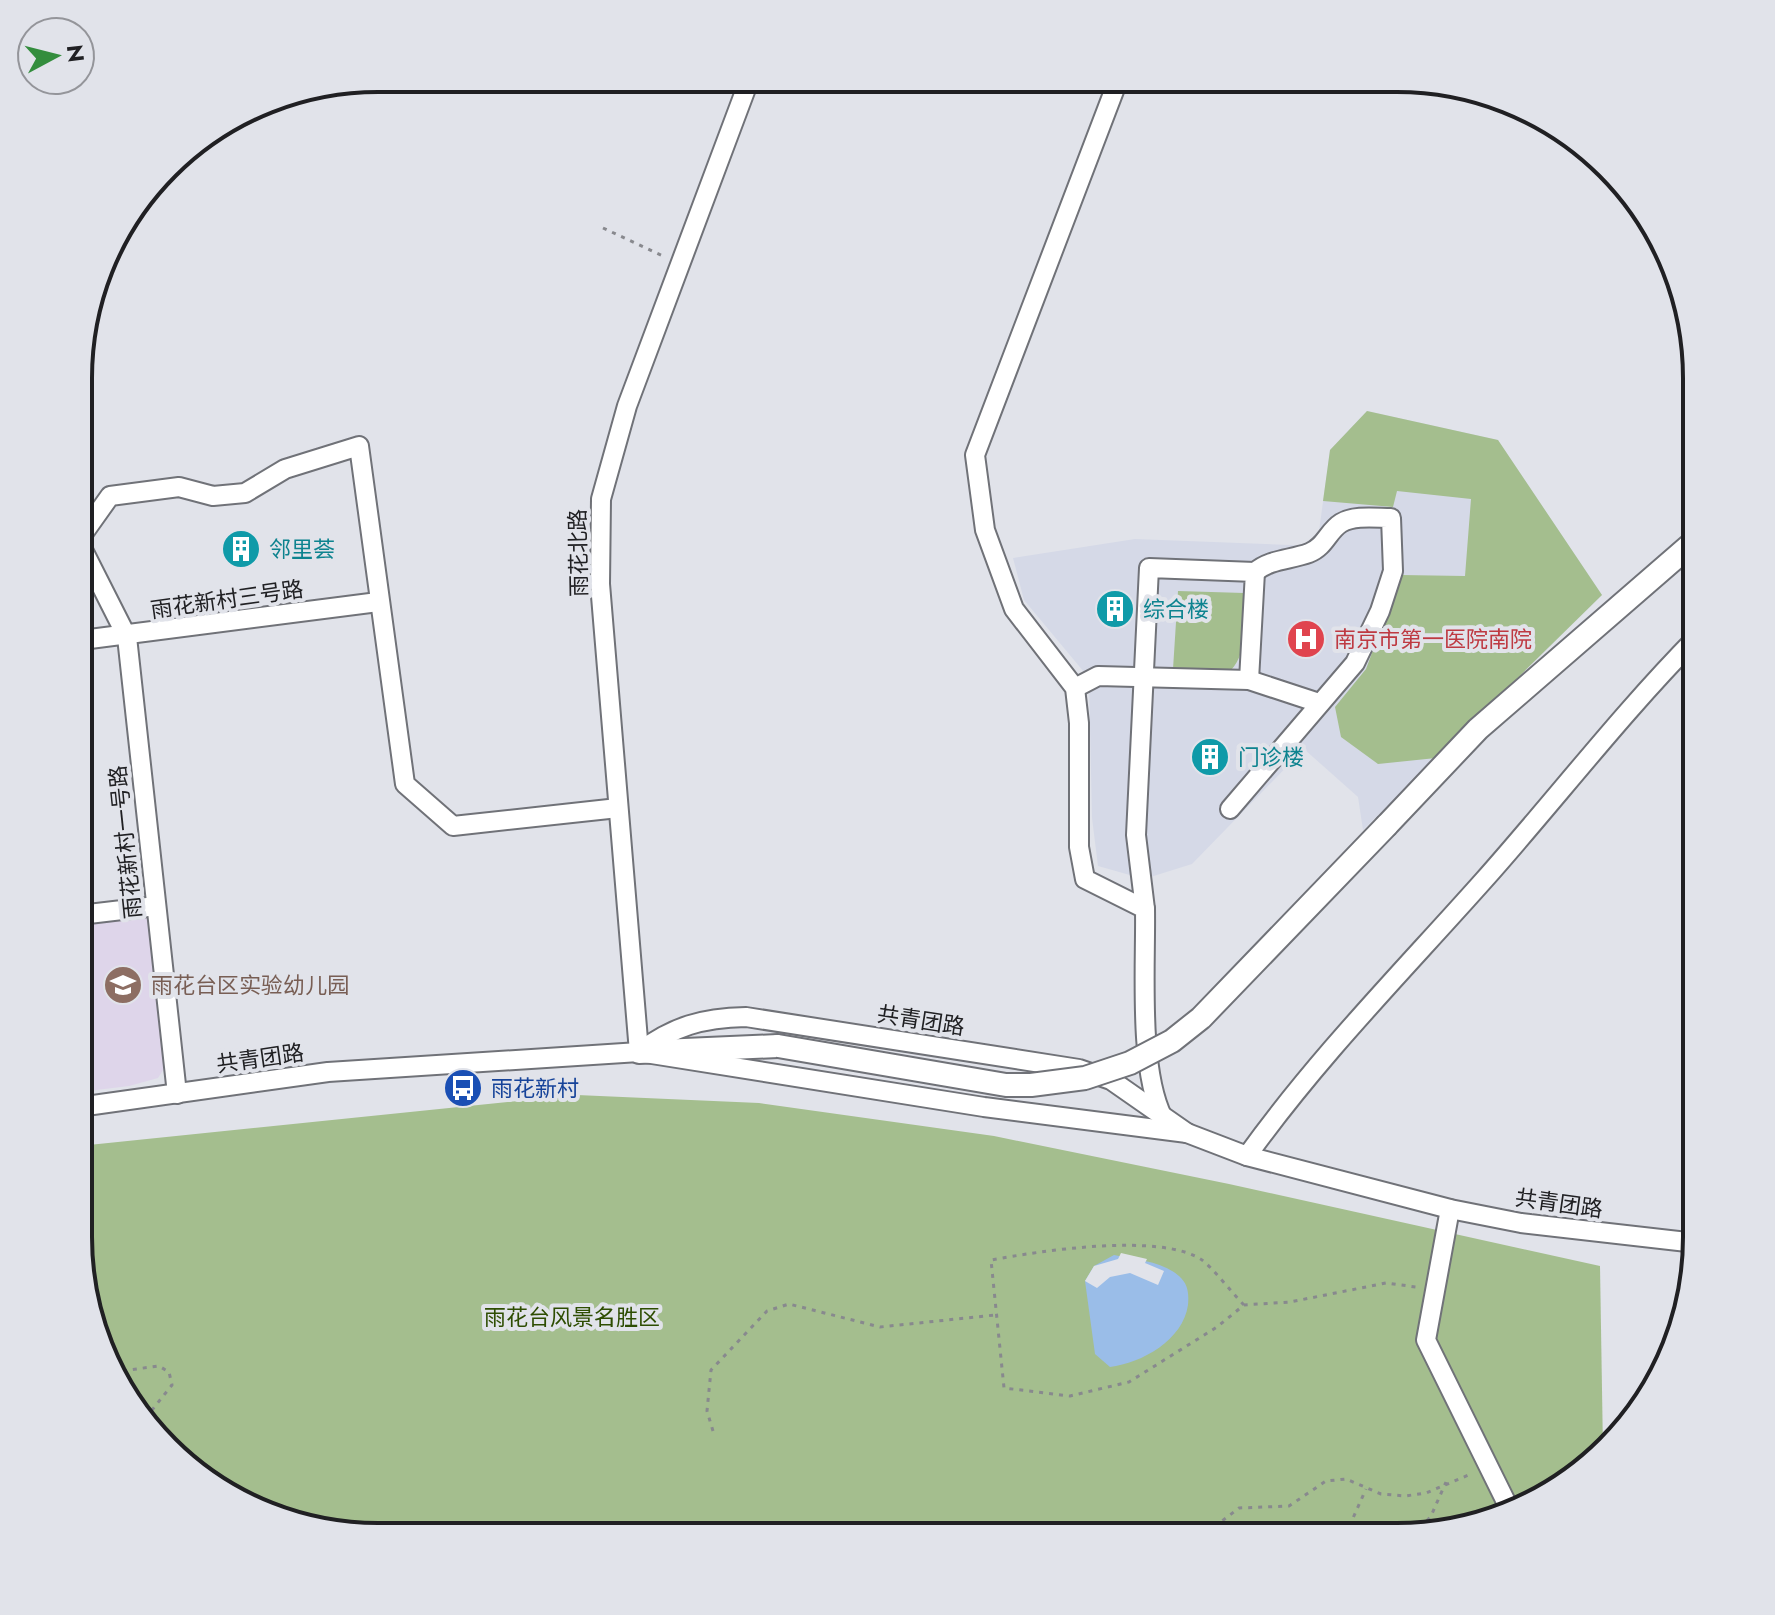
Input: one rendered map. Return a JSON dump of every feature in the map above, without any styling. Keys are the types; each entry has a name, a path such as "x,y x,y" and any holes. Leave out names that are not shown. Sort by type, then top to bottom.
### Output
{"main road":[{"path":"639,1052 778,1046 1006,1085 1058,1083 1130,1063 1172,1041 1201,1018 1478,729 1682,552"}],"street":[{"name":"雨花北路","path":"639,1052 600,584 601,499 627,406 745,92"},
{"path":"1114,92 975,455 985,530 1014,609 1075,688 1079,723 1079,847 1085,879 1145,909"},
{"path":"92,521 110,496 179,487 213,496 245,493 285,469 359,446 405,784 453,826 618,808"},
{"path":"1163,1118 1153,1092 1150,1063 1145,909 1136,835 1149,568 1255,572 1264,565 1312,552 1326,542 1339,524 1356,519 1391,518 1393,571 1380,611 1355,663 1230,809"},
{"name":"雨花新村一号路","path":"92,568 127,637 177,1094"},
{"path":"1249,680 1255,572"},
{"name":"雨花新村三号路","path":"92,639 378,602"},
{"path":"1247,1156 1294,1090 1486,878 1645,689 1682,652"},
{"path":"1075,688 1098,676 1249,680 1319,703"},
{"path":"93,914 156,906"},
{"name":"共青团路","path":"639,1052 667,1031 691,1021 746,1017 1093,1072 1111,1080 1187,1133 1247,1156 1450,1209 1521,1223 1683,1241"},
{"name":"共青团路","path":"93,1105 328,1072 639,1052 984,1107 1187,1133"},
{"path":"1450,1209 1426,1340 1506,1501"}],"path":[{"path":"603,228 680,264"},
{"path":"1244,1305 1204,1261 1174,1247 1142,1243 991,1260 1004,1388 1070,1396 1129,1382 1217,1327 1244,1305 1290,1302 1386,1283 1436,1290"},
{"path":"713,1431 707,1411 711,1370 767,1311 789,1304 880,1327 997,1315"},
{"path":"125,1370 159,1366 169,1372 172,1385 151,1411"},
{"path":"1221,1523 1239,1508 1289,1506 1326,1481 1346,1479 1366,1489 1405,1496 1426,1493 1446,1482 1492,1470"},
{"path":"1426,1521 1446,1482"},
{"path":"1351,1523 1366,1489"}],"shaded area":[{"name":"南京市第一医院南院","path":"1367,411 1498,440 1602,595 1363,830 1358,797 1304,749 1192,864 1144,879 1098,866 1092,818 1089,678 1024,600 1013,558 1135,539 1317,546 1330,450"},
{"name":"雨花台区实验幼儿园","path":"156,906 173,1054 158,1078 129,1086 93,1090 93,914"}],"green space":[{"path":"1367,411 1498,440 1602,595 1436,758 1378,764 1341,737 1335,707 1366,669 1401,575 1465,576 1471,499 1397,491 1393,507 1323,501 1330,450"},
{"path":"1178,591 1244,593 1243,644 1237,663 1231,670 1173,669"},
{"name":"雨花台风景名胜区","path":"577,1095 759,1103 994,1136 1600,1266 1603,1435 1571,1464 1540,1485 1489,1508 1434,1521 378,1523 322,1518 269,1501 219,1475 189,1452 163,1426 130,1380 107,1329 94,1274 93,1145"}],"water":[{"path":"1114,1255 1172,1271 1184,1282 1188,1305 1178,1329 1159,1348 1135,1361 1110,1367 1095,1354 1085,1281 1094,1266"}],"pier":[{"path":"1121,1253 1147,1259 1145,1263 1164,1271 1158,1285 1130,1273 1110,1277 1097,1288 1085,1281 1094,1266 1118,1259"}],"place":[{"name":"邻里荟","path":"241,549"},
{"name":"综合楼","path":"1115,609"},
{"name":"南京市第一医院南院","path":"1306,639"},
{"name":"门诊楼","path":"1210,757"},
{"name":"雨花台区实验幼儿园","path":"123,985"},
{"name":"雨花新村","path":"463,1088"}]}
